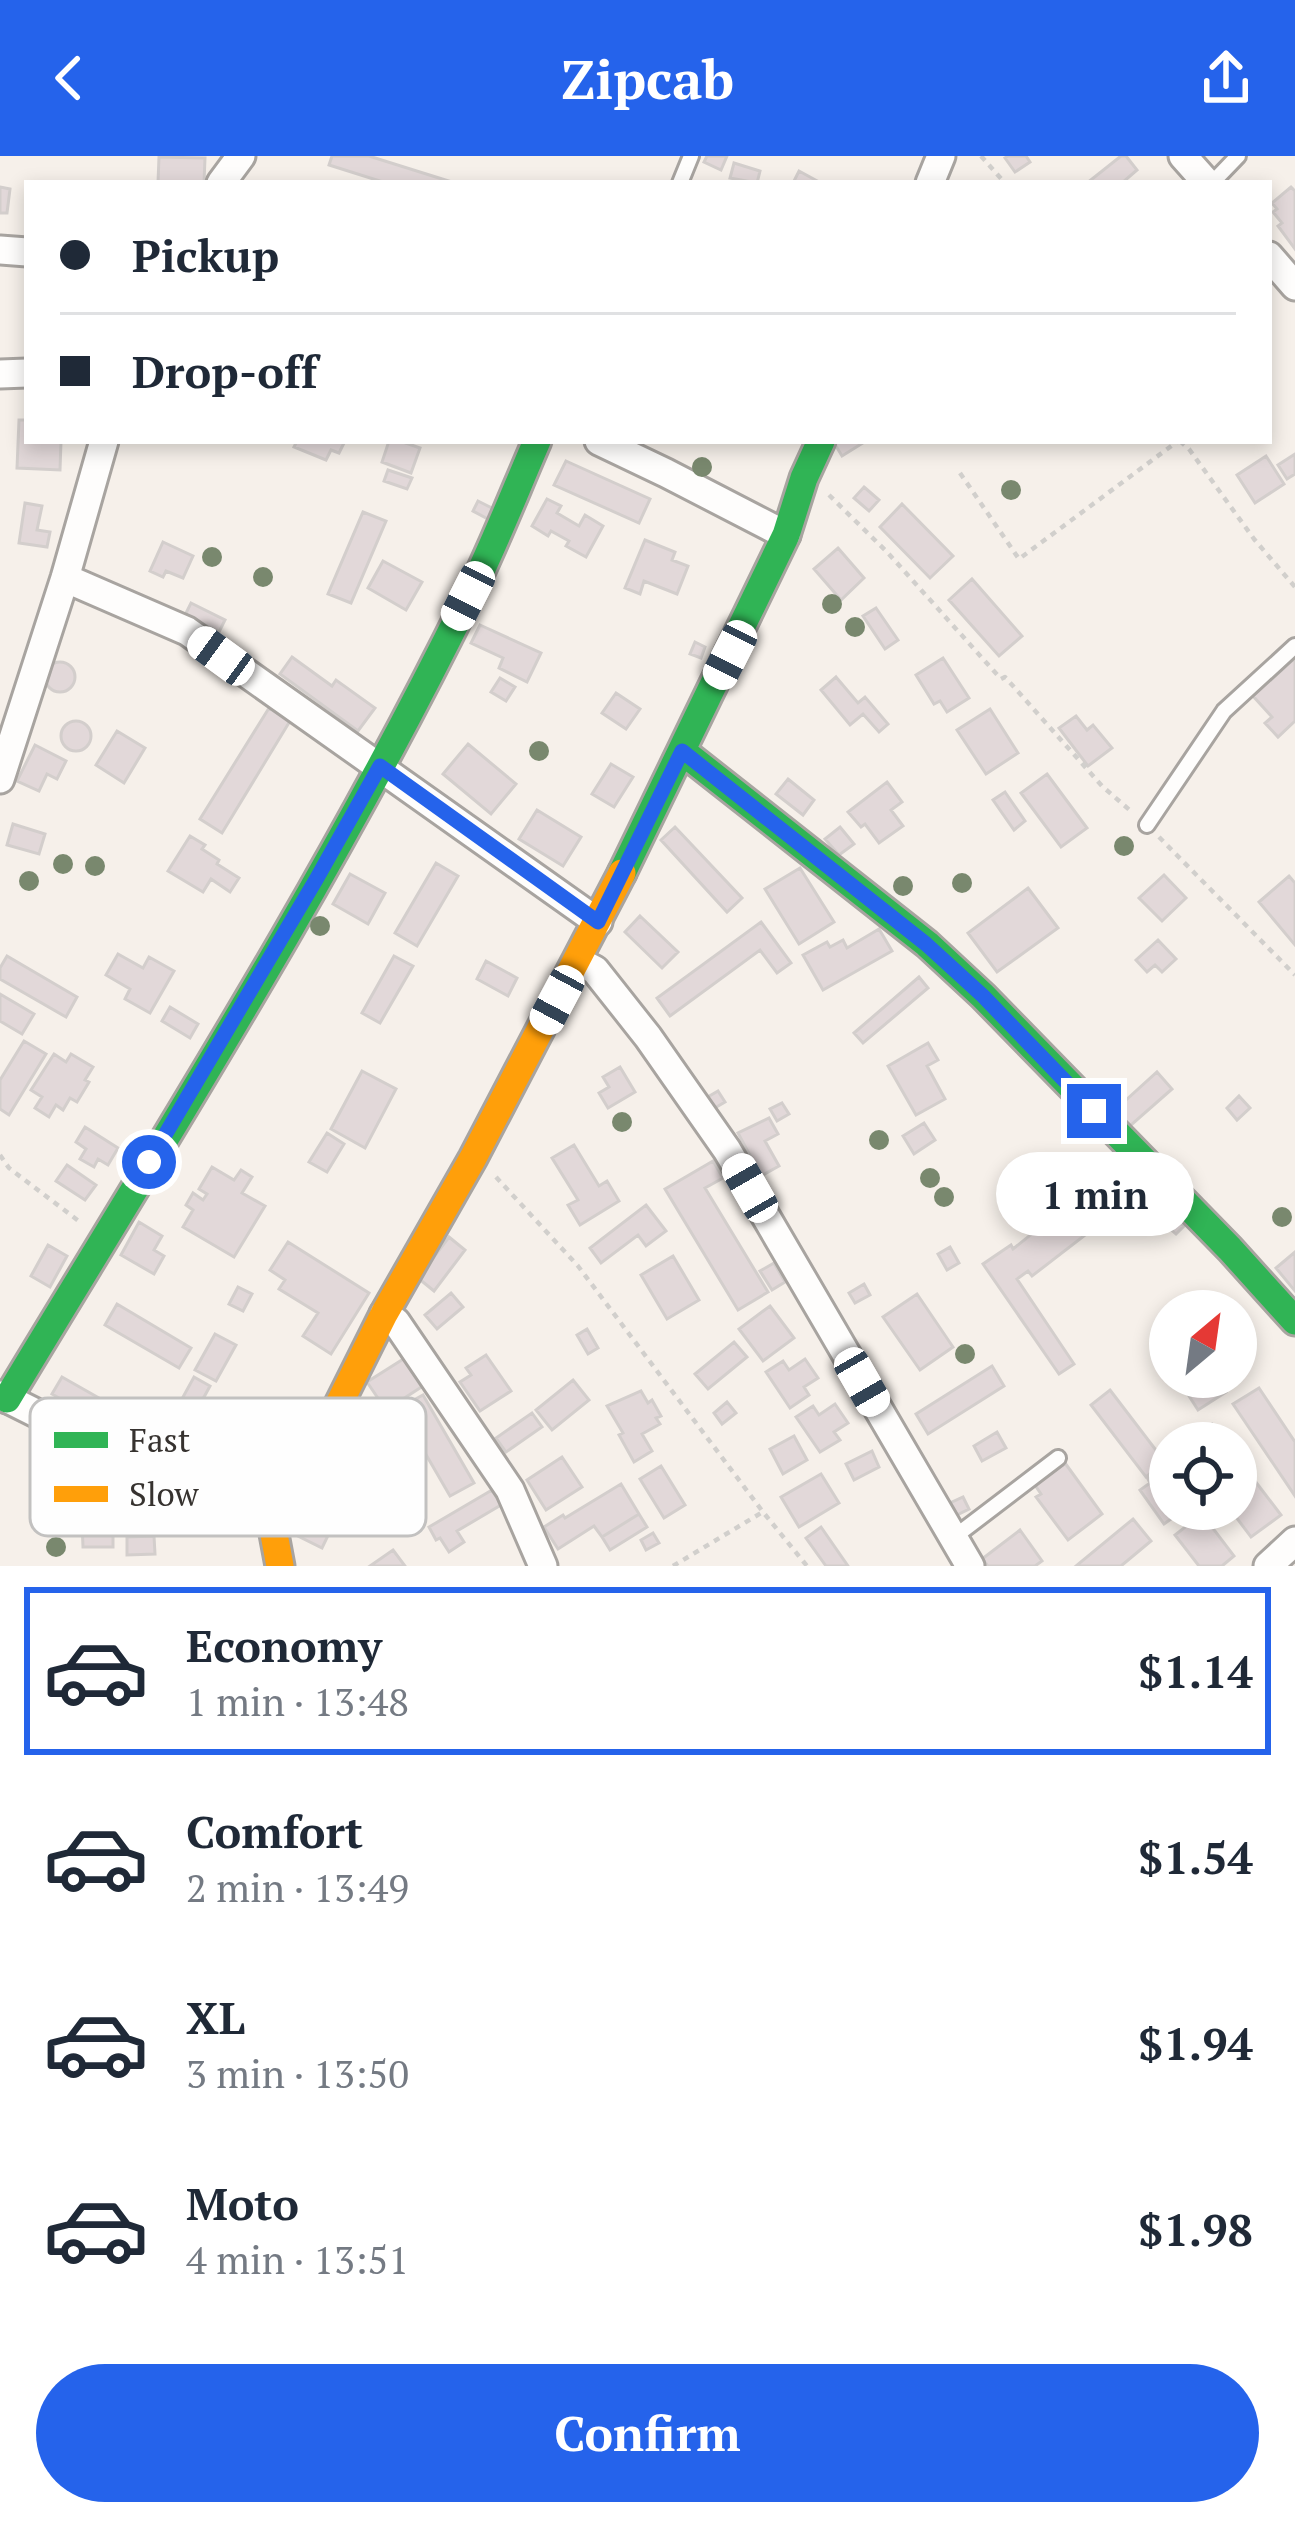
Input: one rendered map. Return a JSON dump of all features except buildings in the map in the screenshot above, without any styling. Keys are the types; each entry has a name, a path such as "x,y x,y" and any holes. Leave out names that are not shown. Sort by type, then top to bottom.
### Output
{"street":[{"path":"1183,156 1206,180"},
{"path":"1272,259 1295,286"},
{"path":"0,779 103,444"},
{"path":"30,1410 3,1397 101,1243 380,766 468,596 536,444"},
{"path":"604,444 786,535"},
{"path":"342,1398 598,922 786,535 819,444"},
{"path":"65,578 188,631 598,922"},
{"path":"0,681 29,684"},
{"path":"682,751 926,944 983,996 1295,1321"},
{"path":"578,961 595,970 648,1037 727,1150 970,1566"},
{"path":"384,1314 396,1322 510,1490 543,1566"},
{"path":"274,1536 280,1566"},
{"path":"1268,1566 1295,1541"}],"lane":[{"path":"1212,180 1238,156"},
{"path":"1147,825 1224,711 1295,646"},
{"path":"953,1538 1058,1458"}],"path":[{"path":"981,156 1002,180"},
{"path":"960,473 1019,559 1175,444"},
{"path":"1184,444 1295,587"},
{"path":"804,478 836,499 1102,786 1147,825 1295,975"},
{"path":"0,1155 9,1168 101,1243"},
{"path":"473,1158 508,1186 578,1267 807,1566"},
{"path":"673,1566 763,1512"}],"traffic: fast":[{"path":"7,1399 246,1004 360,804 467,600 536,444"},
{"path":"622,873 786,535 820,444"},
{"path":"682,751 927,944 983,996 1295,1321"}],"traffic: slow":[{"path":"342,1398 622,873"},
{"path":"274,1536 280,1566"}],"route":[{"path":"149,1162 380,766 598,922 682,751 926,944 1094,1111"}]}
